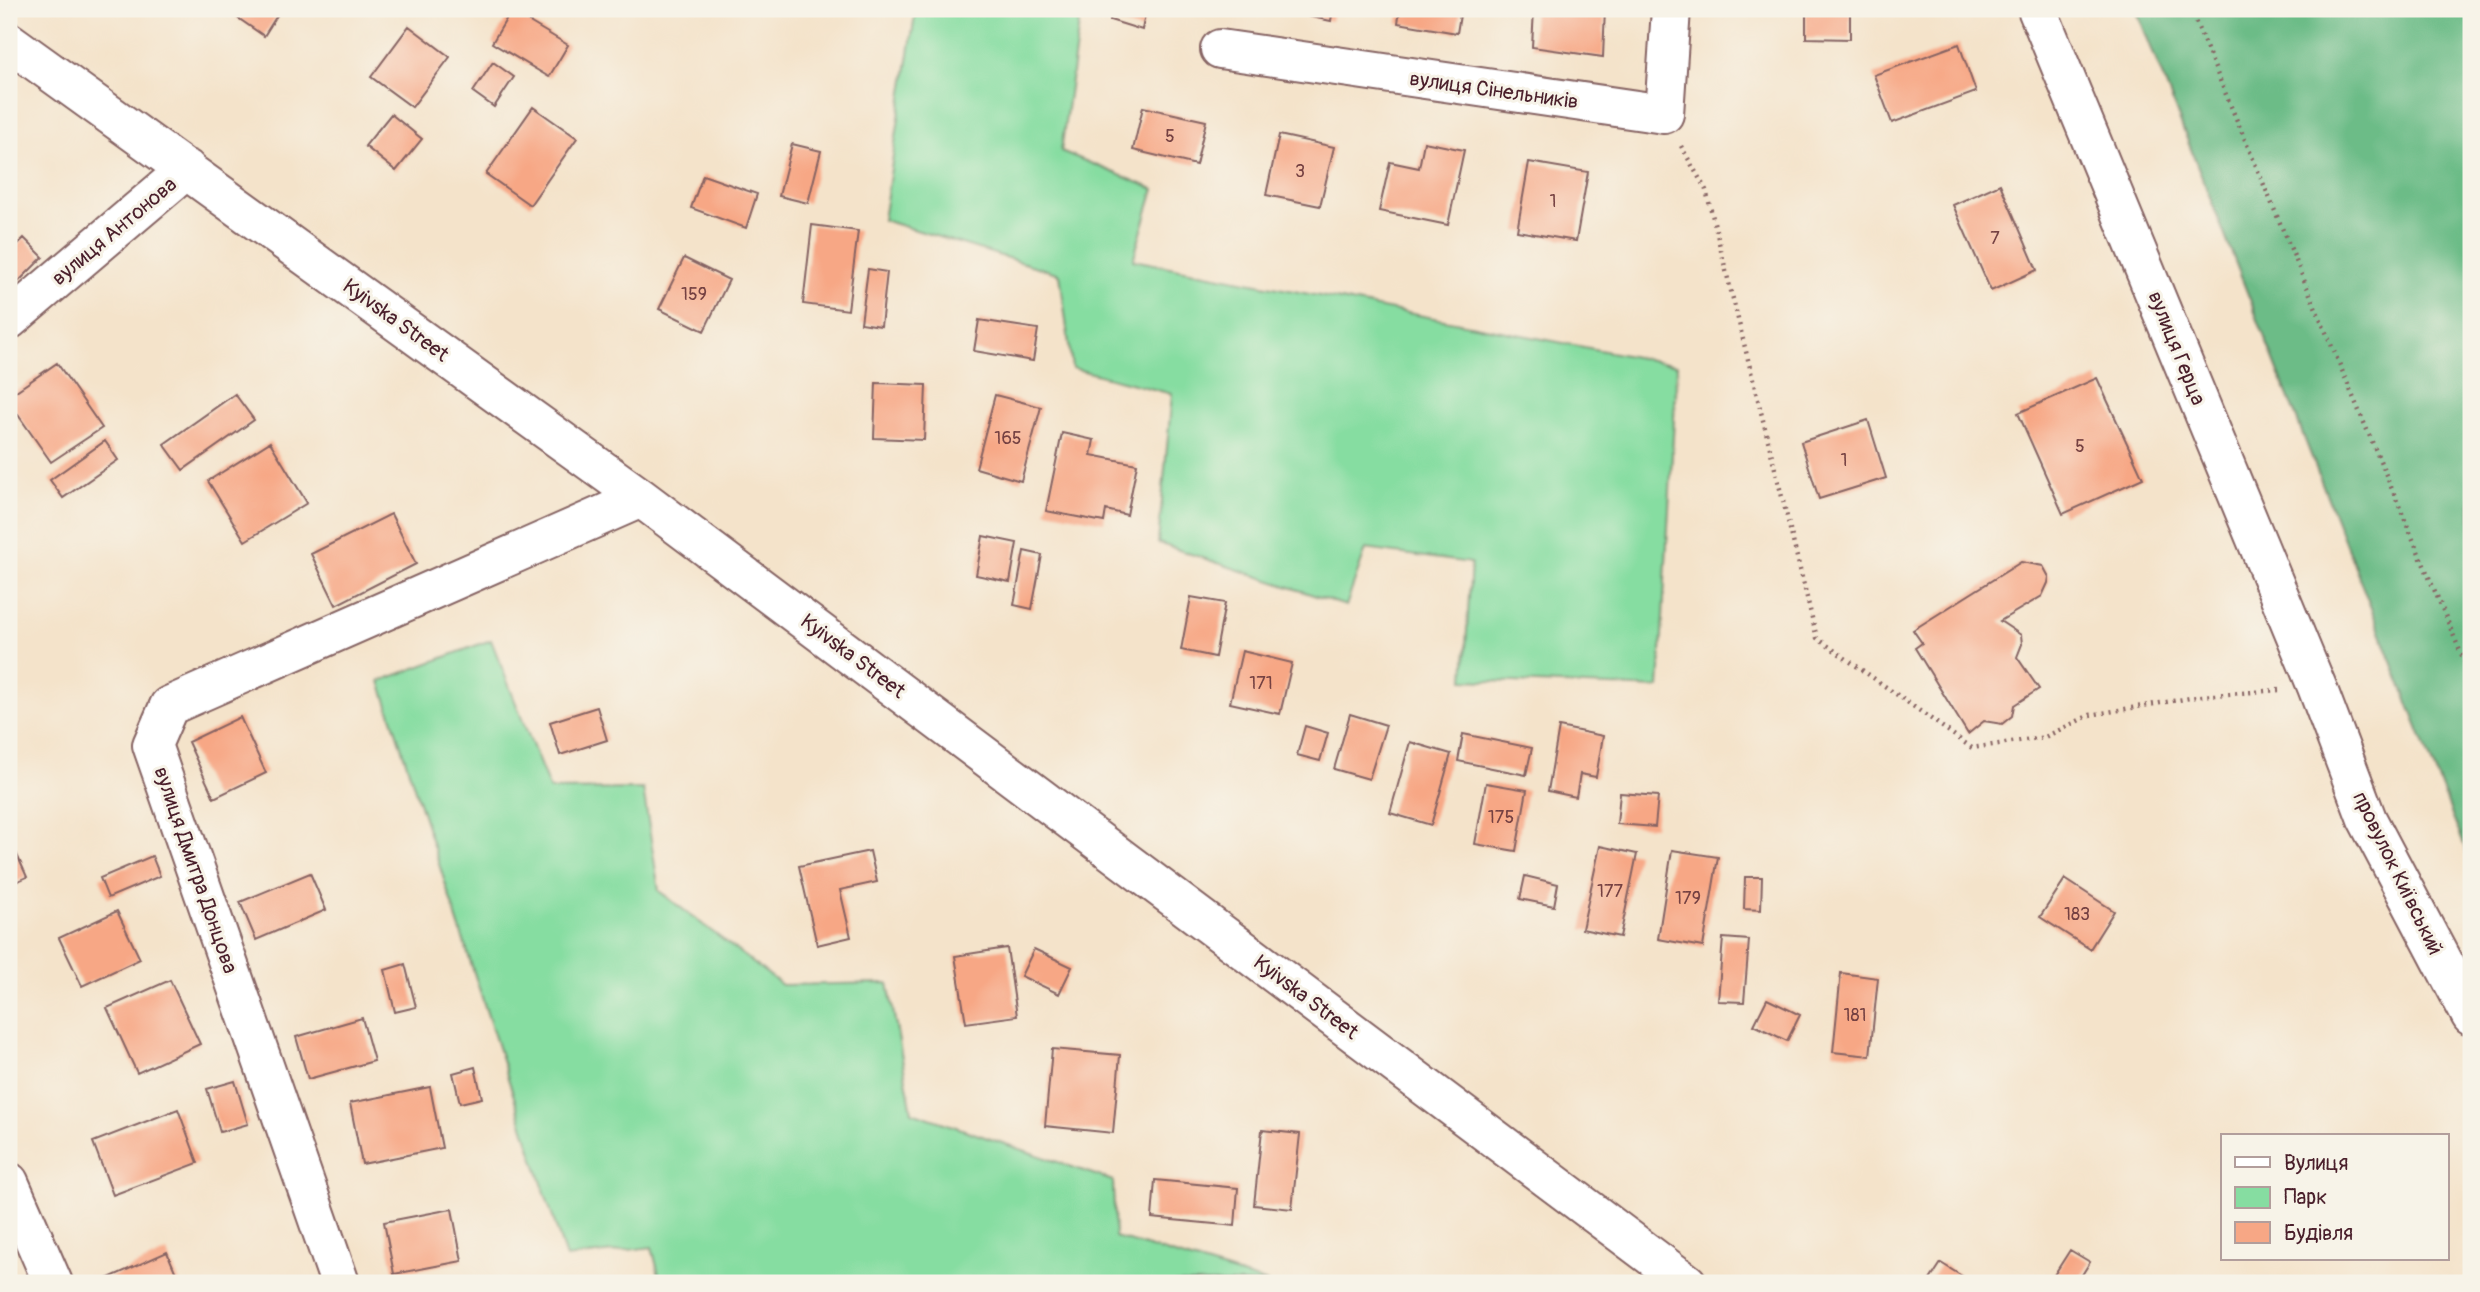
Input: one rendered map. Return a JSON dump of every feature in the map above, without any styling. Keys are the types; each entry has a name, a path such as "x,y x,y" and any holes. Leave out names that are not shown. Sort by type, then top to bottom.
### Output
{"street":[{"path":"1664,114 1671,9"},
{"name":"вулиця Герца","path":"2037,9 2317,687"},
{"name":"Kyivska Street","path":"9,42 641,498 1687,1283"},
{"name":"вулиця Сінельників","path":"1220,50 1664,114"},
{"name":"вулиця Антонова","path":"9,320 187,169"},
{"name":"вулиця Дмитра Донцова","path":"340,1283 152,745 169,706 641,498"},
{"name":"провулок Київський","path":"2317,687 2367,819 2471,1016"},
{"path":"9,1182 52,1283"}],"path":[{"path":"2190,9 2471,677"},
{"path":"1664,114 1706,190 1817,638 1972,748 2045,737 2090,715 2202,696 2317,687"}],"green space":[{"path":"916,9 1081,9 1061,151 1154,189 1133,260 1677,365 1659,688 1464,680 1471,563 1366,549 1346,606 1158,543 1172,394 1072,368 1060,274 883,220"},
{"path":"2136,9 2471,9 2471,863"},
{"path":"491,640 550,790 643,789 659,891 782,985 888,983 912,1112 1113,1181 1115,1237 1268,1283 661,1283 652,1247 566,1258 380,681"}],"building":[{"path":"239,9 281,9 264,36 235,16"},
{"path":"1112,9 1146,9 1142,30 1110,20"},
{"path":"1288,9 1333,9 1331,21 1288,12"},
{"path":"1400,9 1461,9 1457,33 1398,23"},
{"path":"1534,9 1605,9 1603,57 1532,47"},
{"path":"1806,9 1850,9 1850,39 1806,38"},
{"path":"511,11 568,45 549,77 492,43"},
{"path":"409,26 450,57 412,107 371,77"},
{"path":"1959,44 1976,92 1892,123 1874,75"},
{"path":"493,62 514,77 494,107 473,92"},
{"path":"533,107 577,138 530,205 486,174"},
{"path":"1143,107 1206,121 1196,165 1133,150"},
{"path":"391,114 422,139 396,171 365,146"},
{"path":"1279,135 1334,147 1320,206 1266,195"},
{"path":"1424,142 1464,150 1448,225 1379,211 1390,162 1419,168"},
{"path":"792,144 821,151 808,203 779,196"},
{"path":"1529,162 1588,172 1576,241 1517,231"},
{"path":"703,175 757,194 746,228 691,208"},
{"path":"2000,184 2037,270 1991,291 1953,205"},
{"path":"812,225 858,231 848,310 803,304"},
{"path":"24,238 43,257 9,291 9,253"},
{"path":"684,258 729,280 704,331 659,309"},
{"path":"868,269 887,272 881,326 861,323"},
{"path":"979,320 1038,329 1033,361 974,351"},
{"path":"57,363 102,428 51,462 9,402 9,396"},
{"path":"2097,378 2143,478 2063,514 2018,413"},
{"path":"876,383 926,385 924,440 874,438"},
{"path":"235,394 254,420 183,470 164,444"},
{"path":"995,395 1041,407 1021,481 976,468"},
{"path":"1868,420 1886,478 1819,499 1801,442"},
{"path":"1062,433 1094,440 1091,455 1137,464 1127,515 1106,510 1104,522 1046,511"},
{"path":"105,441 118,460 63,498 50,480"},
{"path":"270,442 307,503 245,541 208,481"},
{"path":"391,514 416,564 336,605 311,554"},
{"path":"983,536 1017,543 1010,582 976,575"},
{"path":"1024,551 1042,555 1032,609 1014,605"},
{"path":"2021,562 2043,566 2049,577 2048,583 2042,596 2000,621 2021,635 2022,644 2017,657 2039,689 2014,705 2012,716 2002,724 1984,721 1968,734 1915,648 1922,643 1913,630"},
{"path":"1191,597 1225,603 1215,657 1181,650"},
{"path":"1242,651 1292,663 1280,714 1230,703"},
{"path":"597,707 607,740 560,755 550,722"},
{"path":"1350,714 1386,725 1369,779 1334,769"},
{"path":"240,717 266,773 214,798 188,742"},
{"path":"1305,726 1328,733 1320,761 1297,755"},
{"path":"1559,727 1603,736 1596,777 1580,774 1576,797 1548,791"},
{"path":"1463,734 1532,748 1526,775 1458,761"},
{"path":"1410,742 1451,754 1431,825 1390,813"},
{"path":"1486,783 1527,790 1516,851 1475,844"},
{"path":"1620,793 1658,796 1655,827 1617,824"},
{"path":"9,837 27,877 9,885"},
{"path":"1600,846 1637,854 1620,937 1582,929"},
{"path":"1672,850 1718,857 1703,947 1658,939"},
{"path":"870,851 877,882 840,890 851,937 817,945 799,866"},
{"path":"152,856 160,876 108,898 100,878"},
{"path":"310,873 326,910 256,940 240,902"},
{"path":"1525,876 1558,884 1554,906 1520,899"},
{"path":"1745,877 1762,877 1761,910 1744,909"},
{"path":"2065,879 2114,911 2090,949 2040,917"},
{"path":"117,911 140,959 82,986 59,938"},
{"path":"1723,938 1749,940 1744,1002 1718,1001"},
{"path":"1007,948 1017,1016 966,1023 955,956"},
{"path":"1034,949 1072,967 1059,994 1021,976"},
{"path":"405,964 416,1007 395,1012 385,970"},
{"path":"1841,973 1878,978 1870,1056 1833,1052"},
{"path":"170,980 200,1044 137,1073 107,1008"},
{"path":"1767,999 1800,1015 1787,1041 1754,1025"},
{"path":"362,1018 374,1061 308,1079 296,1037"},
{"path":"1052,1049 1120,1055 1113,1133 1045,1126"},
{"path":"475,1067 482,1098 460,1103 453,1073"},
{"path":"235,1081 248,1124 220,1132 207,1089"},
{"path":"430,1087 442,1148 362,1164 350,1103"},
{"path":"178,1109 198,1163 113,1195 93,1142"},
{"path":"1262,1130 1300,1134 1292,1209 1254,1205"},
{"path":"1155,1180 1238,1188 1235,1226 1152,1218"},
{"path":"452,1209 462,1261 394,1274 384,1222"},
{"path":"2070,1250 2090,1262 2077,1283 2049,1283"},
{"path":"167,1252 180,1283 102,1281"},
{"path":"1941,1263 1973,1283 1928,1283"}]}
